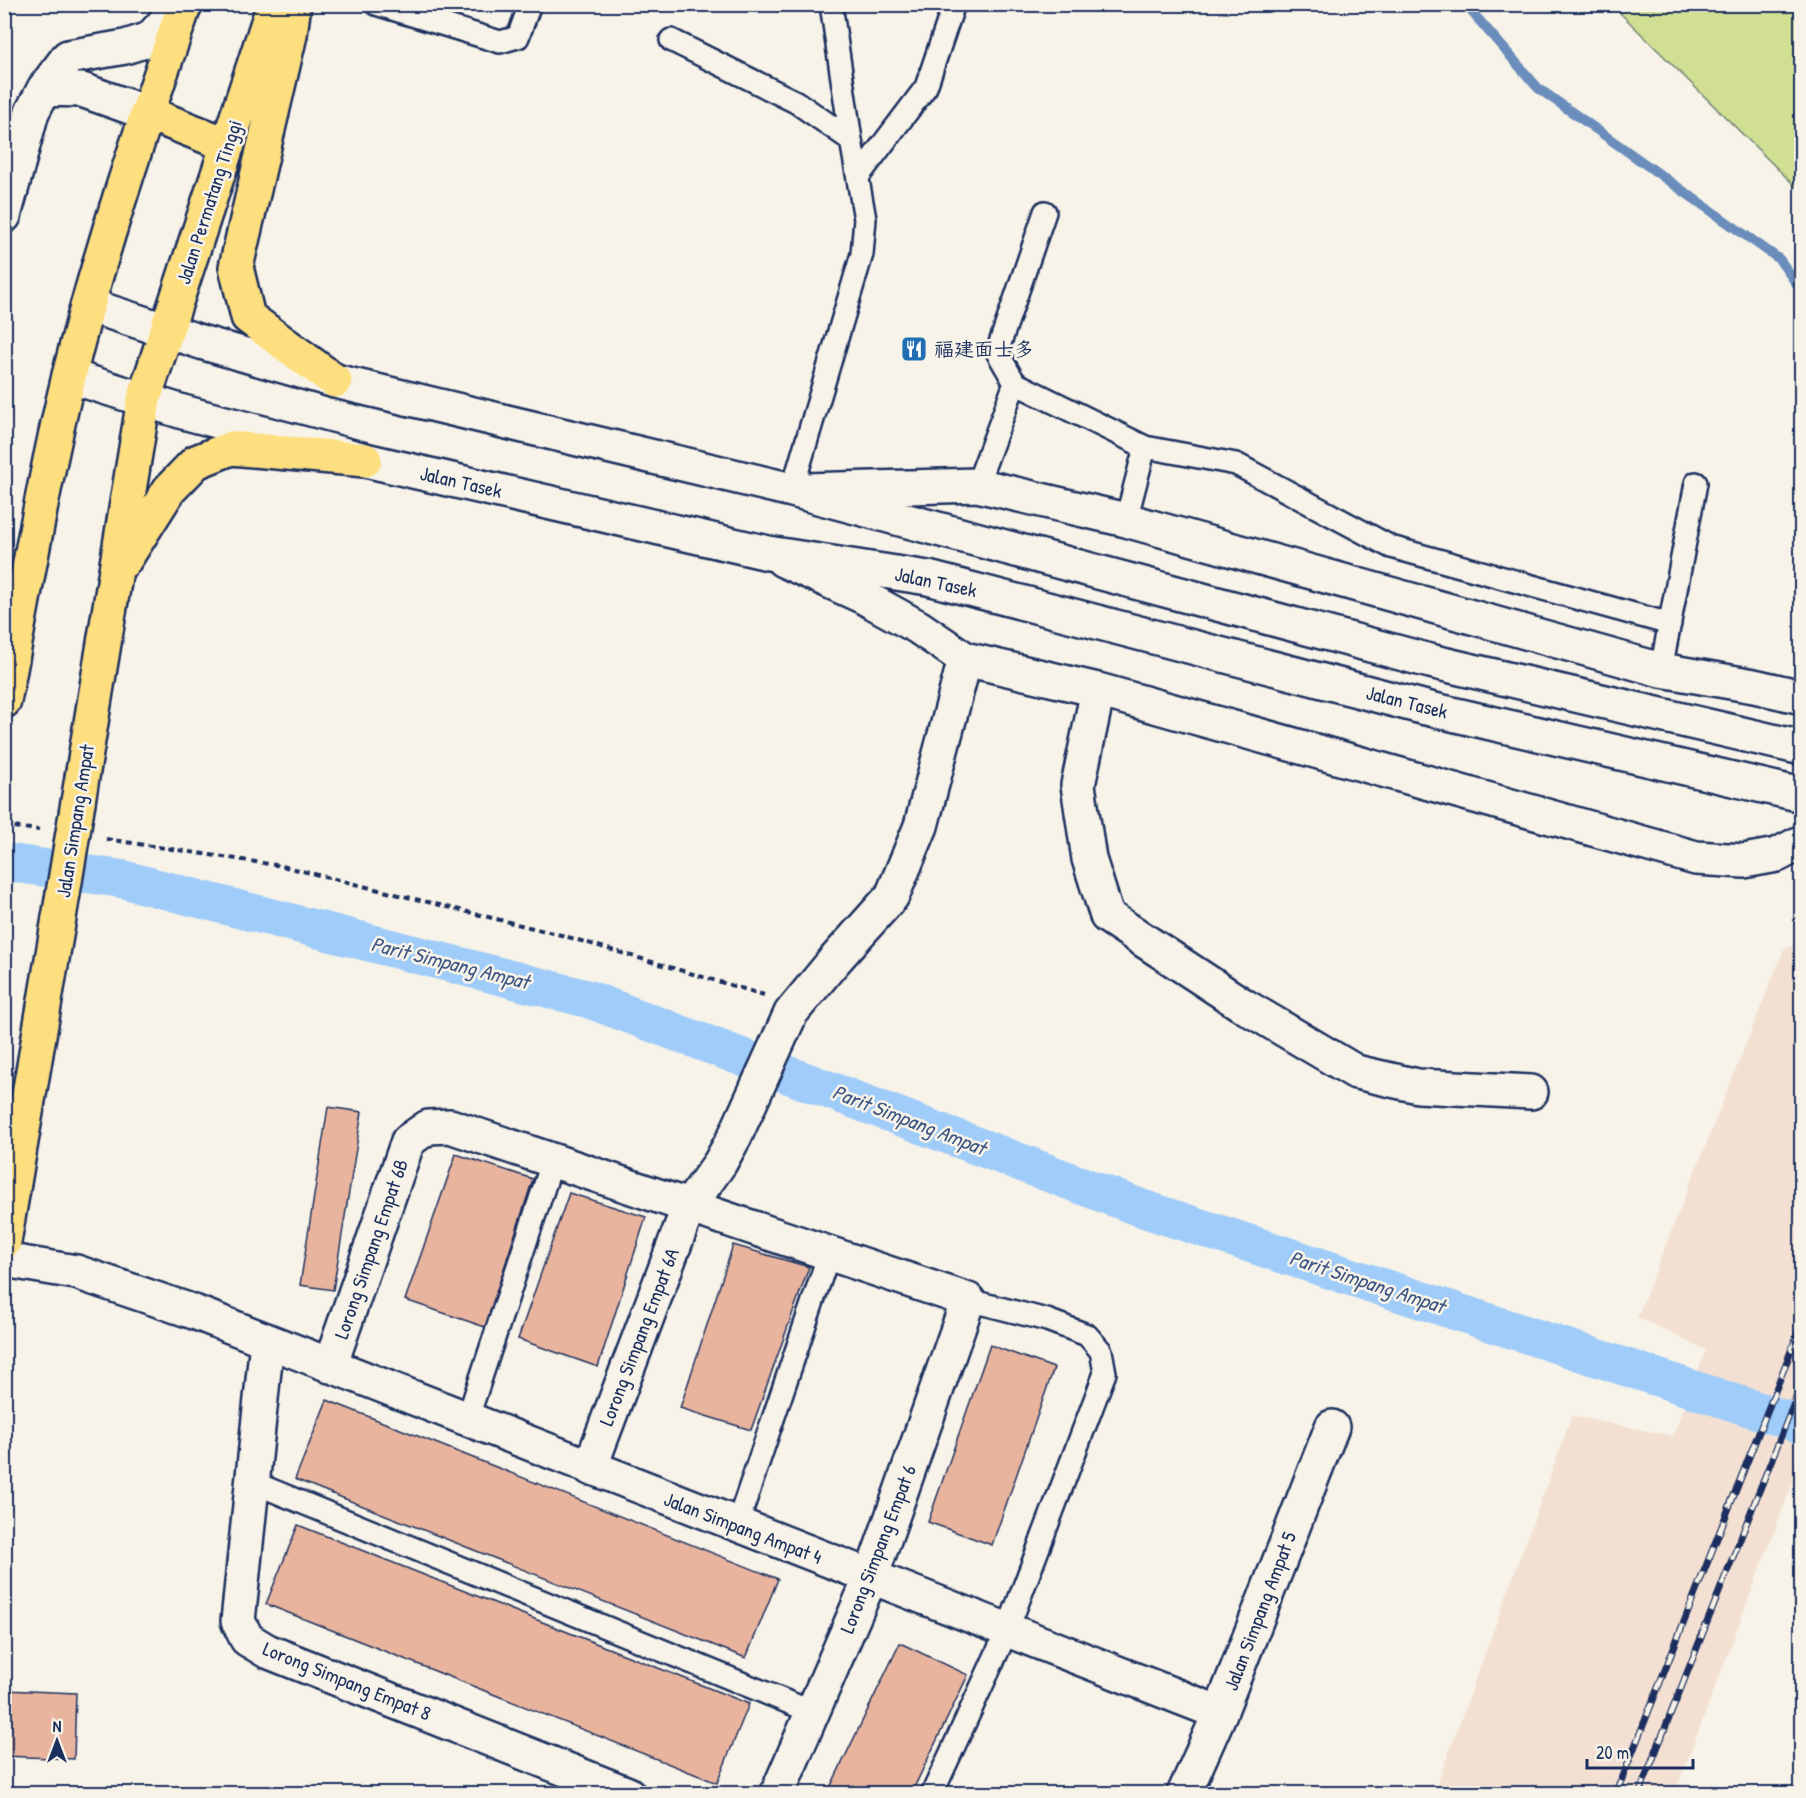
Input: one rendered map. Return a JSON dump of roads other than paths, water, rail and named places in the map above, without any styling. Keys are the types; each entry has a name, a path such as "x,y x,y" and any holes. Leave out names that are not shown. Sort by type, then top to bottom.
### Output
{"highway":[{"path":"4,701 69,376 88,304 183,4"},
{"name":"Jalan Permatang Tinggi","path":"144,399 274,4"},
{"path":"294,4 290,35 236,267 248,317 334,381"},
{"path":"147,113 228,145"},
{"name":"Jalan Simpang Ampat","path":"4,1242 144,399"},
{"path":"116,574 169,490 195,462 231,448 365,460"}],"street":[{"path":"4,216 32,112 44,89 68,57 125,47 150,39 183,4"},
{"path":"44,89 82,90 147,113"},
{"path":"88,304 204,343 334,381 792,490 1430,661 1802,748"},
{"name":"Jalan Tasek","path":"69,376 183,412 365,460 768,553 928,578 1426,708 1802,795"},
{"path":"792,490 977,485 1126,520 1661,670 1802,697"},
{"path":"768,553 873,602 918,627 965,659 1098,690 1696,858 1744,861 1777,855 1802,842"},
{"name":"Lorong Simpang Empat 6A","path":"590,1468 689,1206 720,1163 735,1136 794,1009 834,960 892,896 921,826 965,659"},
{"path":"1098,690 1078,785 1089,859 1107,916 1241,1004 1356,1072 1418,1086 1531,1092"},
{"name":"Lorong Simpang Empat 6B","path":"330,1366 408,1141 428,1127 450,1126 553,1160"},
{"path":"553,1160 969,1300"},
{"name":"Jalan Simpang Ampat 4","path":"4,1260 76,1272 194,1312 1220,1713"},
{"name":"Lorong Simpang Empat 6","path":"777,1794 871,1577 969,1300"},
{"name":"Lorong Simpang Empat 8","path":"267,1341 238,1621 247,1639 267,1651 628,1794"},
{"name":"Jalan Simpang Ampat 5","path":"1184,1794 1220,1713 1332,1427"}],"lane":[{"path":"376,4 500,42 518,37 530,4"},
{"path":"792,490 862,254 865,219 831,4"},
{"path":"858,177 926,87 954,4"},
{"path":"671,40 796,102 851,140"},
{"path":"1045,212 997,352 1015,383 1145,447 1236,464 1392,547 1670,624"},
{"path":"977,485 1015,383"},
{"path":"1126,520 1145,447"},
{"path":"1661,670 1696,483"},
{"path":"1754,686 1802,681"},
{"path":"466,1420 553,1160"},
{"path":"737,1525 830,1254"},
{"path":"932,1794 1007,1630 1105,1372 1101,1351 1088,1335 1047,1320 969,1300"},
{"path":"252,1482 812,1712"}],"waterway":[{"path":"1465,4 1538,88 1779,259 1802,291"},
{"name":"Parit Simpang Ampat","path":"4,862 122,879 588,999 1141,1208 1802,1425"}],"railway":[{"path":"1616,1794 1802,1323"},
{"path":"1639,1794 1802,1383"}],"place":[{"name":"福建面士多","path":"914,349"}]}
